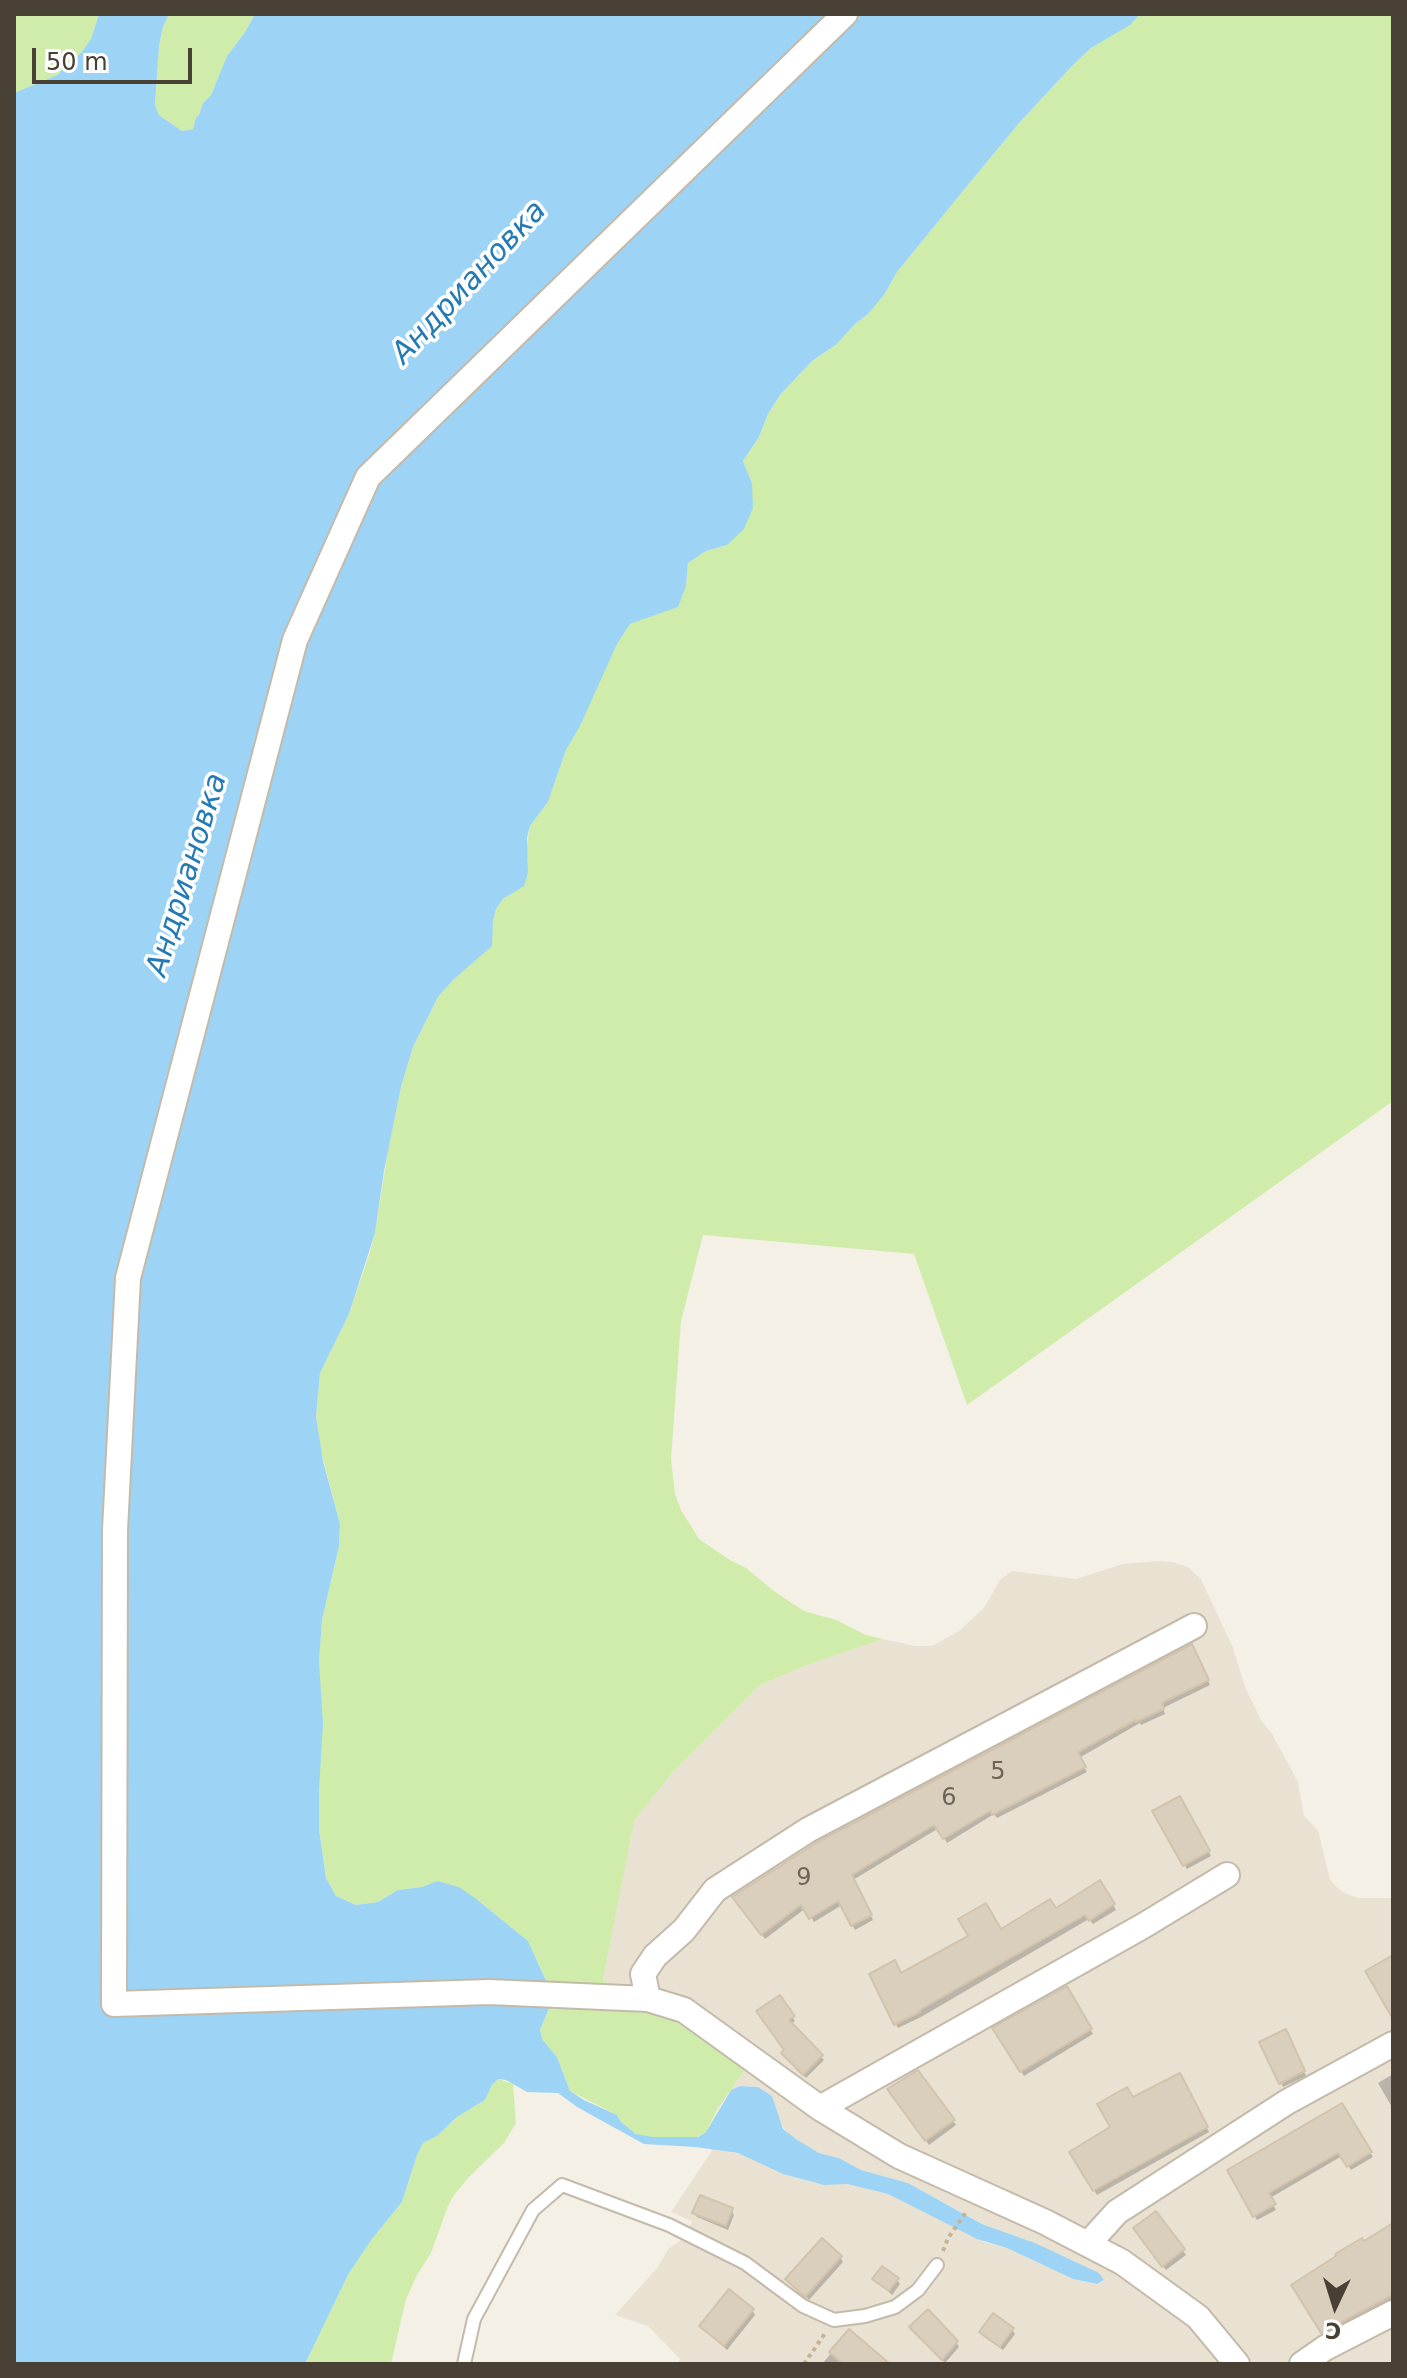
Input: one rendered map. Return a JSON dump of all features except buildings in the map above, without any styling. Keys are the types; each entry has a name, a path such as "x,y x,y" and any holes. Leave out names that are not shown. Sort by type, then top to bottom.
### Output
{"street":[{"path":"845,14 368,477 295,640 128,1278 115,1530 114,2004 489,1992 648,1999 684,2010 820,2108 899,2156 1045,2222 1122,2262 1198,2317 1237,2364"},
{"path":"648,1999 643,1974 655,1956 684,1930 715,1890 808,1830 1194,1626"},
{"path":"820,2108 1143,1926 1227,1875"},
{"path":"1088,2244 1117,2212 1287,2102 1393,2044"},
{"path":"1302,2364 1325,2348 1393,2313"}],"lane":[{"path":"464,2364 474,2319 533,2210 562,2185 669,2225 745,2263 803,2306 834,2320 865,2316 895,2307 918,2290 937,2265"}],"path":[{"path":"948,2238 969,2208"},
{"path":"804,2364 834,2320"}],"shaded area":[{"path":"1157,1561 1188,1567 1201,1579 1233,1648 1245,1687 1298,1782 1304,1816 1318,1830 1330,1880 1342,1892 1358,1898 1393,1898 1393,2364 678,2364 680,2359 648,2326 615,2315 658,2267 669,2248 687,2232 692,2221 671,2212 713,2149 745,2155 774,2170 815,2183 847,2184 888,2194 984,2242 1007,2248 1073,2279 1096,2284 1104,2281 1035,2243 983,2224 908,2183 861,2170 839,2158 819,2153 789,2135 779,2121 772,2096 758,2087 740,2086 731,2090 747,2066 603,1980 634,1820 673,1772 760,1685 883,1639 915,1646 932,1646 959,1631 984,1608 1000,1580 1012,1571 1076,1579 1123,1564"}],"green space":[{"path":"14,14 99,14 91,39 81,53 57,75 14,93"},
{"path":"169,14 255,14 227,56 193,129 182,131 159,115 155,105 159,46"},
{"path":"1140,14 1393,14 1393,1101 967,1405 914,1254 703,1235 681,1321 671,1459 675,1494 681,1510 699,1539 746,1568 804,1611 883,1639 760,1685 673,1772 634,1821 603,1980 748,2065 706,2132 697,2137 644,2137 621,2122 617,2115 570,2091 557,2057 542,2039 540,2030 552,1994 528,1941 475,1898 437,1881 422,1887 398,1890 378,1902 356,1905 336,1896 326,1878 319,1829 319,1662 322,1620 339,1546 340,1524 318,1440 316,1417 320,1373 349,1314 369,1255 401,1087 413,1047 438,997 491,946 496,909 503,899 513,893 528,862 526,850 530,826 548,802 566,750 617,644 630,624 652,616 686,586 688,563 706,551 727,545 752,483 743,461 780,395 812,361 837,344 868,314 897,272 963,191 1020,122 1073,65 1091,48 1129,25"},
{"path":"498,2079 513,2084 516,2123 504,2143 469,2177 448,2206 431,2253 406,2299 391,2364 305,2364 349,2273 402,2202 423,2143 485,2100"}],"water":[{"name":"Андриановка","path":"99,14 169,14 159,46 155,105 159,115 182,131 193,129 227,56 255,14 1140,14 1130,25 1091,48 1073,65 1020,122 963,191 897,272 868,314 837,344 812,361 780,395 743,461 752,483 753,508 744,529 727,545 706,551 688,563 686,586 678,607 630,624 617,644 566,750 548,802 530,826 527,838 528,873 524,886 503,899 496,909 492,946 438,997 413,1047 401,1087 375,1233 349,1314 320,1373 316,1417 323,1461 340,1524 339,1546 322,1620 319,1662 323,1724 319,1829 326,1878 336,1896 356,1905 378,1902 398,1890 422,1887 437,1881 459,1887 475,1898 528,1941 552,1994 540,2030 542,2039 557,2057 570,2091 617,2115 636,2134 698,2137 706,2132 731,2090 740,2086 758,2087 772,2096 783,2129 819,2153 839,2158 861,2170 908,2183 982,2224 1035,2243 1099,2273 1104,2280 1097,2284 1073,2279 1007,2248 977,2239 888,2194 847,2184 824,2185 783,2174 738,2153 644,2144 558,2093 527,2092 498,2079 485,2100 423,2143 402,2202 349,2273 305,2364 14,2364 14,93 57,75 81,53 91,39"}]}
